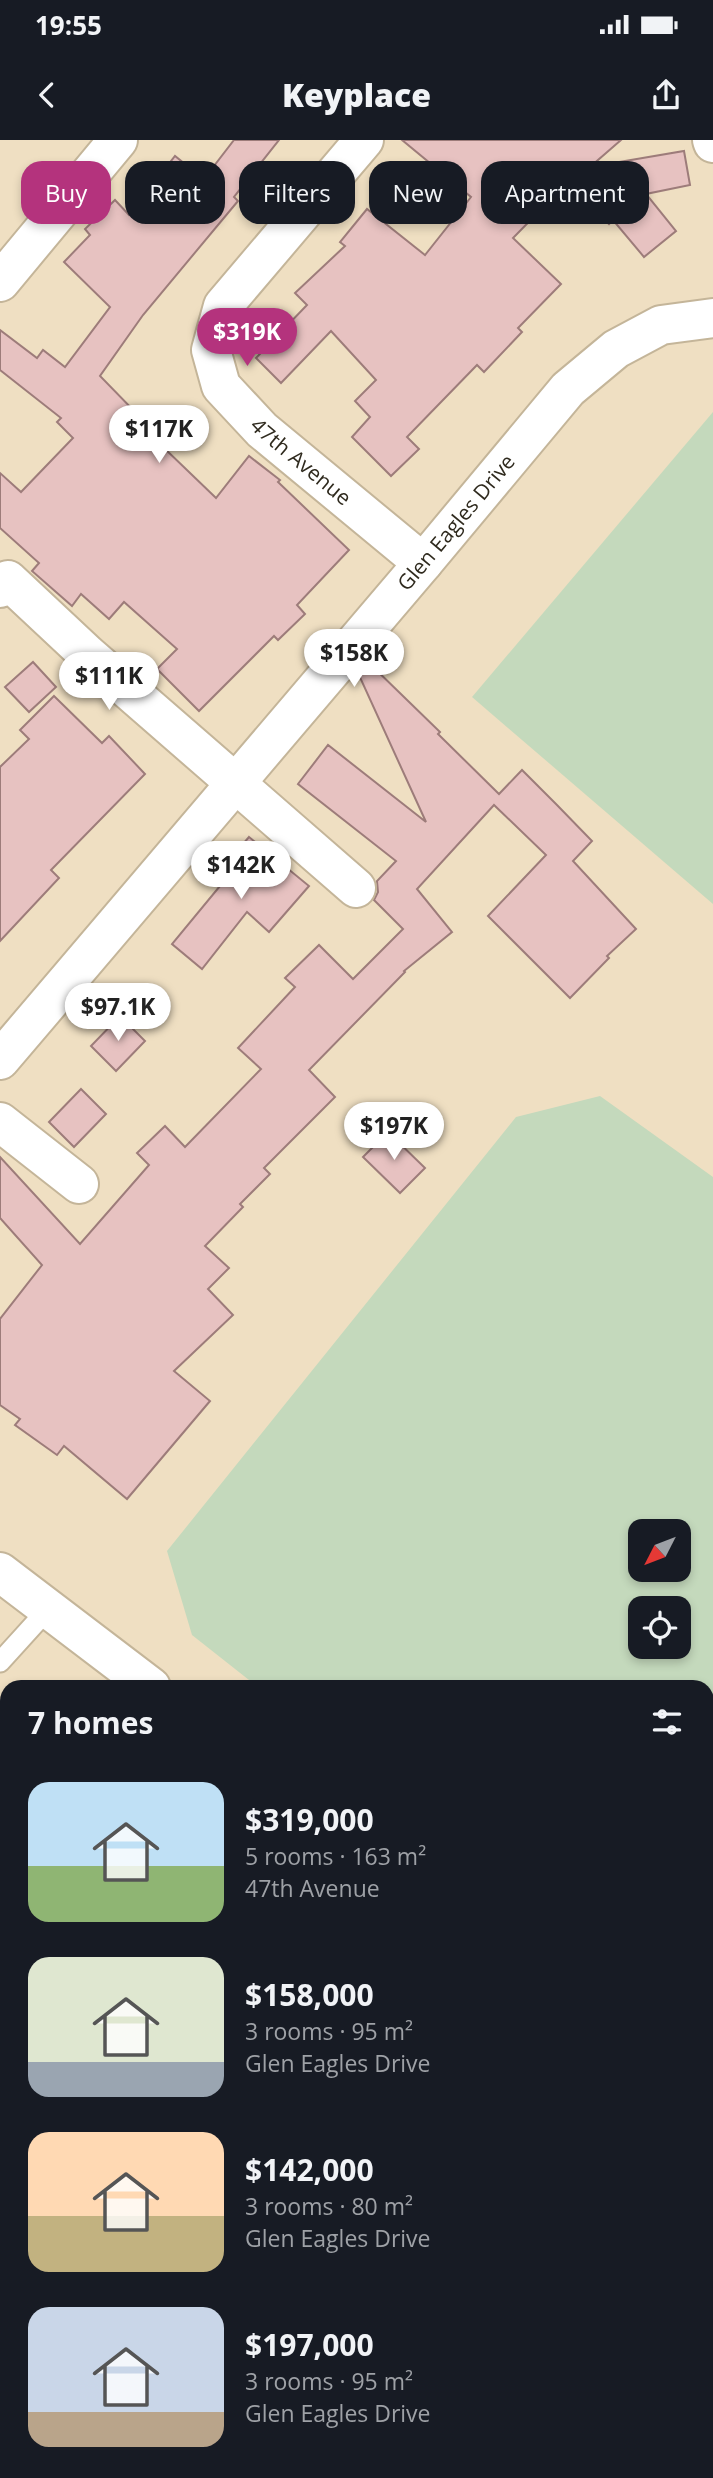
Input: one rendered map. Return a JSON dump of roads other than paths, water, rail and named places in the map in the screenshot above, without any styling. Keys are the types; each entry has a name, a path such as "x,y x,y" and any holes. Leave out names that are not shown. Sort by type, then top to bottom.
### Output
{"street":[{"path":"0,282 118,140"},
{"name":"47th Avenue","path":"364,140 223,306 211,350 221,386 262,430 424,563"},
{"name":"Glen Eagles Drive","path":"0,1060 424,563 568,389 616,349 661,326 713,318"},
{"path":"3,580 356,888"},
{"path":"0,1122 79,1184"},
{"path":"0,1572 142,1680"}],"lane":[{"path":"0,1662 49,1608"}]}
